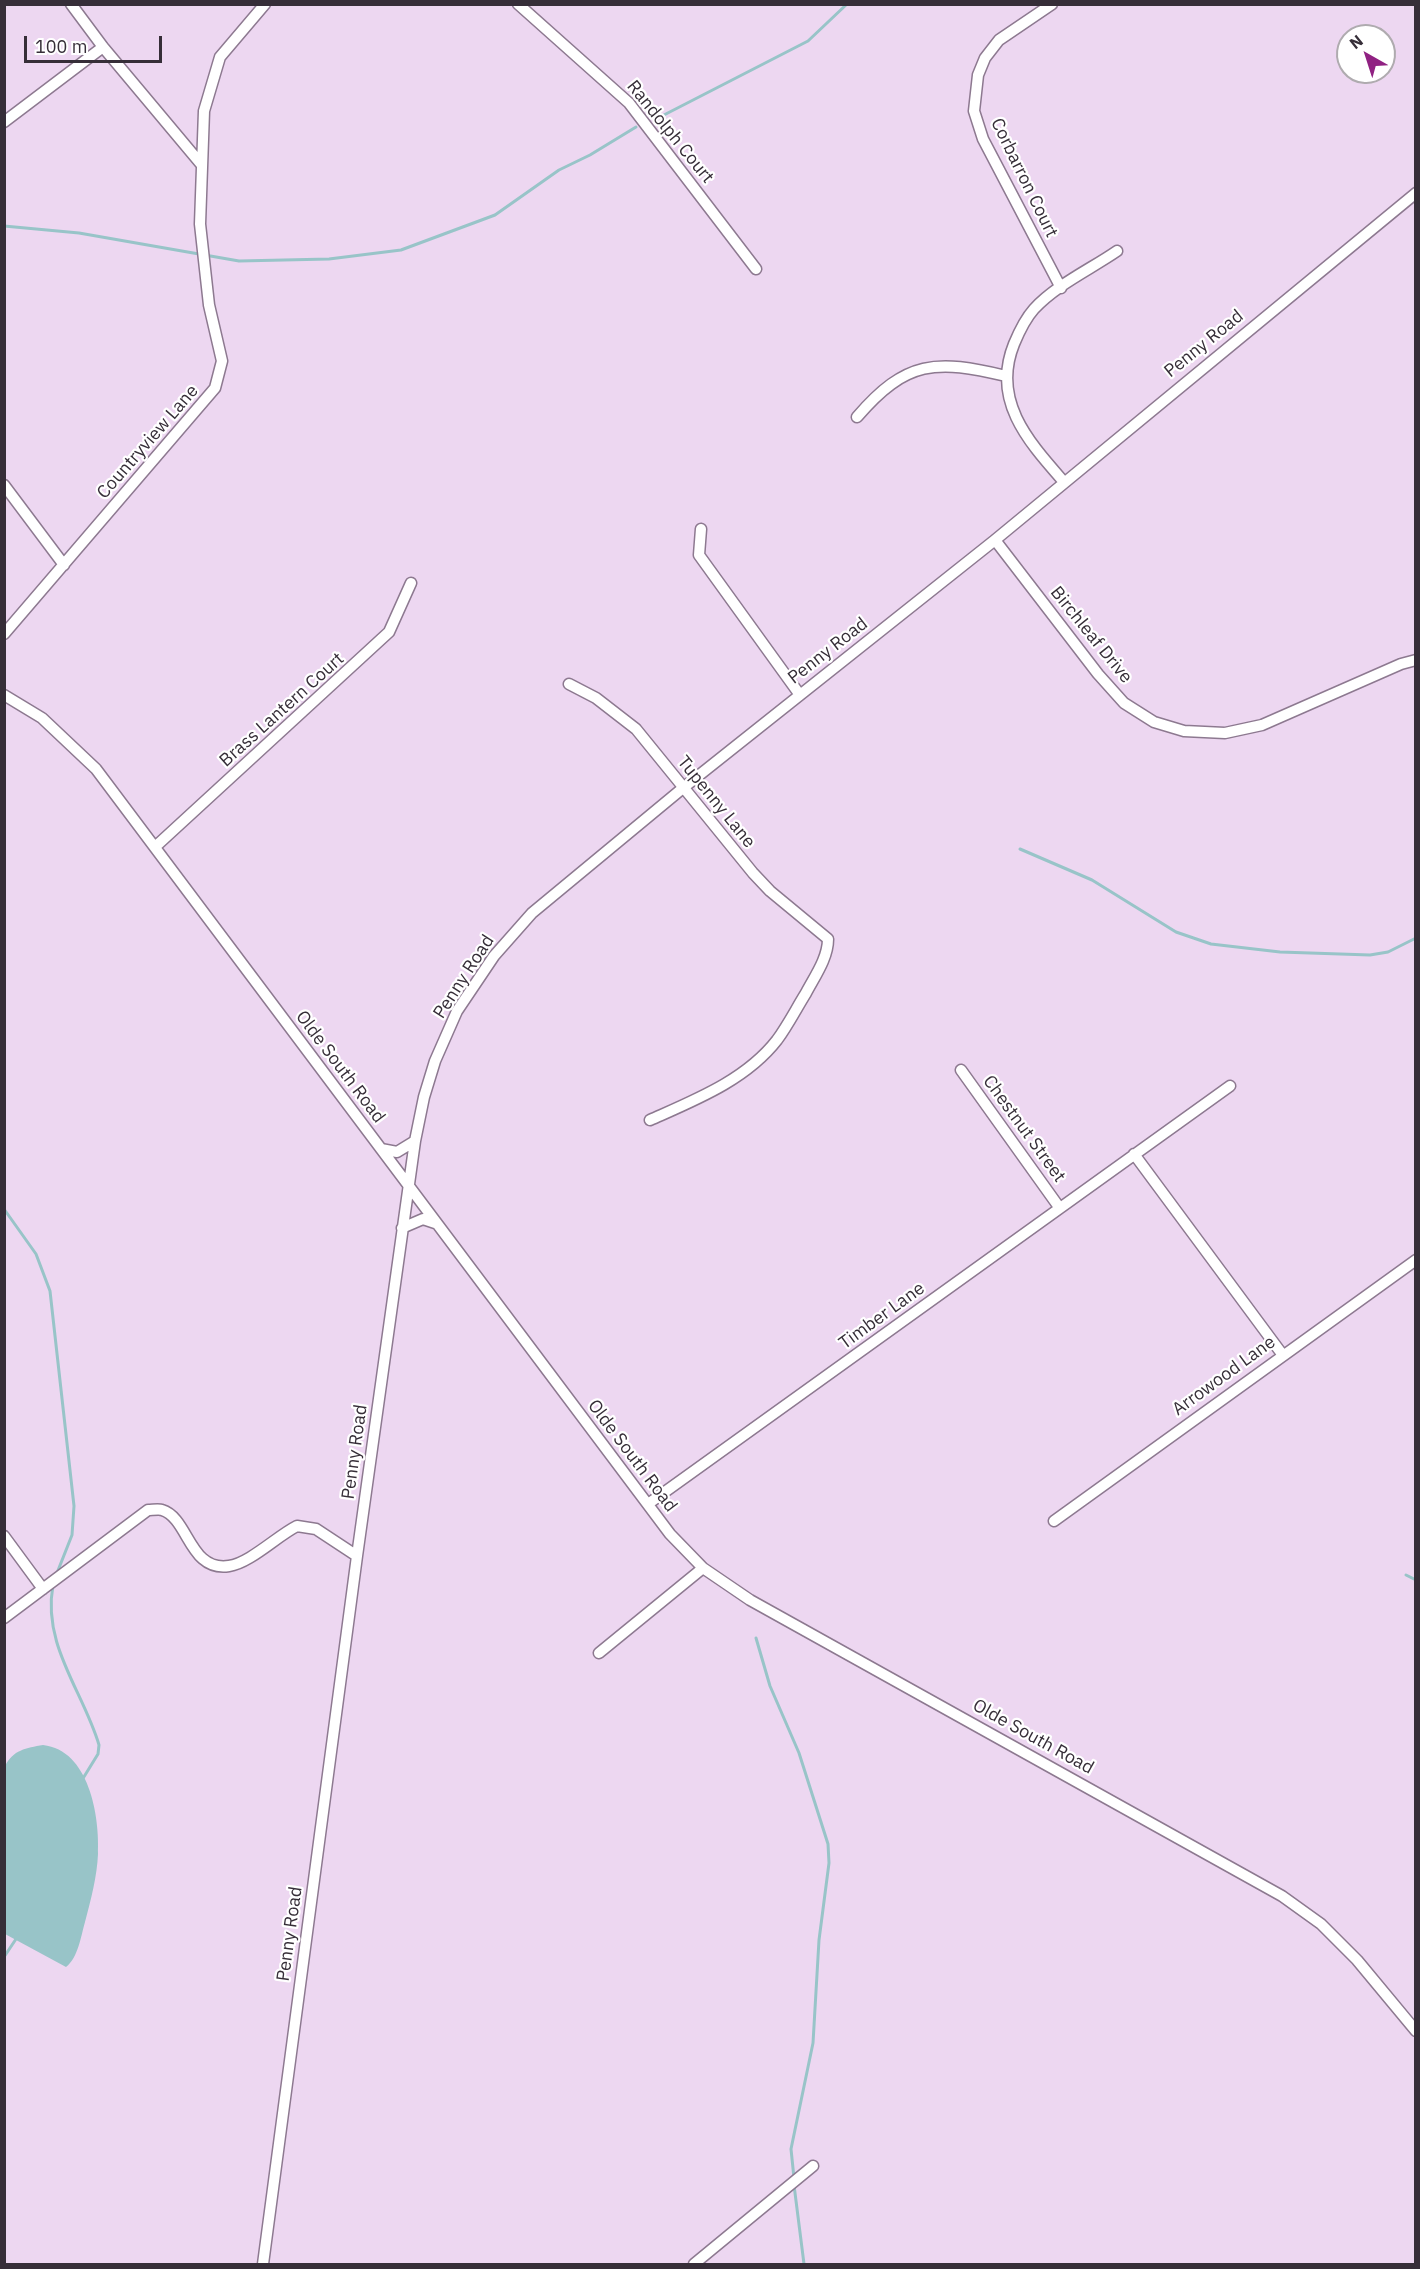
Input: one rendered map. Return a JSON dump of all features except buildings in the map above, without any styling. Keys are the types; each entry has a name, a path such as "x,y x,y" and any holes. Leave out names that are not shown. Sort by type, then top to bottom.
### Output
{"street":[{"path":"71,4 103,47 201,164"},
{"name":"Countryview Lane","path":"4,634 215,388 222,360 209,305 200,224 204,111 220,57 266,4"},
{"name":"Randolph Court","path":"518,4 609,84 645,122 756,269"},
{"name":"Corbarron Court","path":"1052,4 999,40 985,58 978,75 974,111 983,139 1061,288"},
{"path":"4,122 103,47"},
{"name":"Penny Road","path":"263,2265 357,1556 415,1141 424,1097 435,1061 457,1011 494,956 532,912 683,788 995,540 1416,193"},
{"path":"1064,482 1022,431 1012,409 1006,376 1020,328 1035,308 1117,251"},
{"path":"857,417 876,395 895,380 922,368 959,365 1006,376"},
{"path":"4,485 64,565"},
{"path":"701,529 699,555 800,694"},
{"name":"Birchleaf Drive","path":"995,540 1098,674 1124,703 1154,722 1184,731 1225,733 1262,725 1401,664 1416,660"},
{"name":"Brass Lantern Court","path":"156,847 389,632 411,583"},
{"name":"Tupenny Lane","path":"569,684 625,718 770,891 828,939 828,950 788,1023 762,1057 724,1084 650,1120"},
{"name":"Olde South Road","path":"4,695 42,718 69,741 96,769 670,1534 703,1568 750,1600 1282,1896 1321,1924 1357,1960 1416,2031"},
{"name":"Chestnut Street","path":"961,1070 1059,1207"},
{"name":"Timber Lane","path":"648,1504 1230,1086"},
{"path":"381,1149 397,1152 415,1141"},
{"path":"1134,1154 1282,1354"},
{"path":"402,1228 423,1219 436,1223"},
{"name":"Arrowood Lane","path":"1054,1521 1282,1354 1416,1260"},
{"path":"4,1618 148,1510 163,1510 172,1517 203,1560 215,1566 231,1566 297,1526 316,1529 357,1556"},
{"path":"4,1536 43,1589"},
{"path":"599,1653 703,1568"},
{"path":"694,2265 813,2166"}],"shaded area":[{"path":"43,1745 59,1750 71,1759 81,1772 94,1804 97,1822 98,1854 93,1888 78,1946 66,1967 5,1934 5,1766 16,1753"}],"waterway":[{"path":"660,117 808,41 847,4"},
{"path":"4,226 79,233 239,261 329,259 401,250 495,215 559,170 590,155 636,127"},
{"path":"1020,849 1092,880 1176,932 1211,944 1280,952 1370,955 1388,952 1416,938"},
{"path":"4,1209 36,1254 50,1291 74,1506 72,1535 57,1573"},
{"path":"1406,1575 1416,1580"},
{"path":"53,1585 51,1607 53,1628 66,1667 99,1745 98,1754 82,1780"},
{"path":"756,1638 770,1686 799,1753 828,1844 829,1863 819,1940 813,2043 791,2149 794,2178"},
{"path":"4,1957 18,1936"},
{"path":"794,2185 804,2264"}]}
